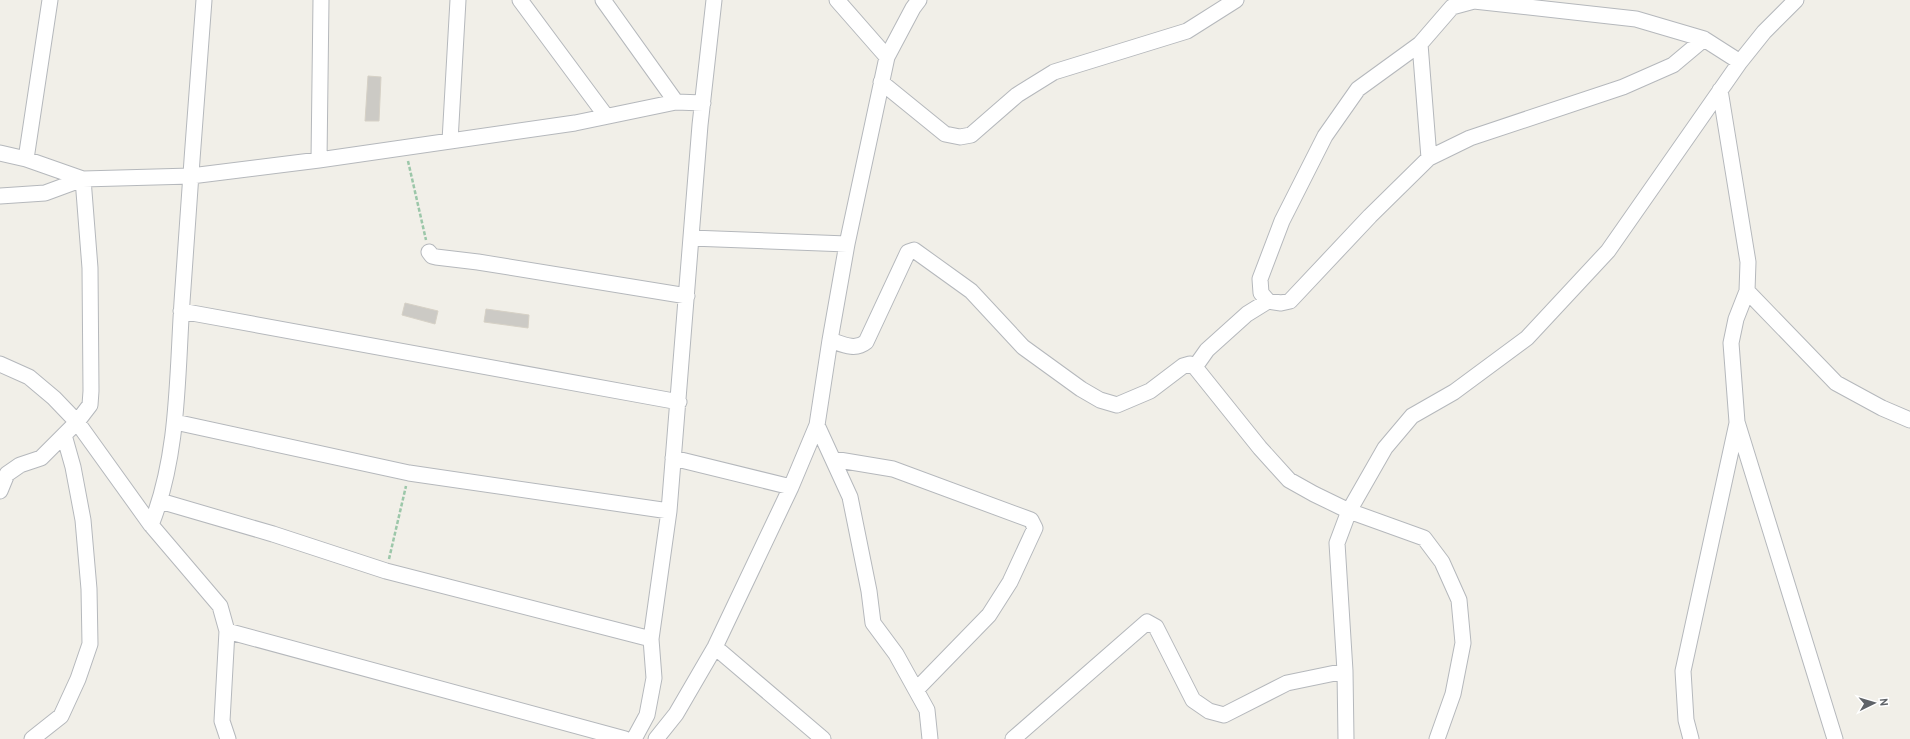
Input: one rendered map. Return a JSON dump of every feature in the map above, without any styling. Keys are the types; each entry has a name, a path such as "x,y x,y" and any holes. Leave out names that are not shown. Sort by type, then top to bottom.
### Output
{"street":[{"path":"26,160 50,0"},
{"path":"151,525 160,501 175,422 181,311 204,0"},
{"path":"319,160 321,0"},
{"path":"450,141 458,0"},
{"path":"520,0 606,116"},
{"path":"603,0 676,102"},
{"path":"634,739 647,715 654,678 651,638 669,511 679,402 691,238 714,0"},
{"path":"837,0 886,57"},
{"path":"656,739 676,714 715,647 791,486 817,425 847,244 886,57 919,0"},
{"path":"881,82 945,134 960,137 971,135 1017,95 1054,72 1187,30 1236,0"},
{"path":"1346,739 1345,671 1338,543 1350,510 1385,448 1412,416 1454,392 1527,338 1608,251 1740,62 1764,32 1796,0"},
{"path":"1704,39 1673,65 1623,87 1470,138 1429,158 1370,216 1290,301 1281,303 1268,301 1261,293 1260,279 1282,221 1325,136 1358,89 1420,44 1448,4 1474,1 1528,4 1636,19 1704,39 1740,62"},
{"path":"1420,44 1429,158"},
{"path":"1720,90 1748,262 1747,290 1736,319 1731,344 1737,422 1835,739"},
{"path":"0,196 45,193 83,179 191,176 319,160 575,123 676,102 703,103"},
{"path":"0,153 83,179"},
{"path":"0,491 7,474 20,465 41,458 77,422 90,405 90,268 83,179"},
{"path":"691,238 847,244"},
{"path":"830,340 852,347 860,347 866,342 908,252 914,250 971,291 1023,347 1081,389 1100,400 1117,405 1150,391 1183,366 1190,364 1195,367 1260,448 1289,480 1314,494 1350,510 1424,538 1442,562 1459,600 1463,643 1453,694 1437,739"},
{"path":"429,252 432,256 436,257 478,262 687,296"},
{"path":"1747,290 1836,383 1882,408 1910,420"},
{"path":"1195,367 1208,350 1247,314 1268,301"},
{"path":"181,311 679,402"},
{"path":"0,364 29,377 54,398 77,422 151,525 220,606 227,631 222,721 228,739"},
{"path":"175,422 409,473 669,511"},
{"path":"1691,739 1686,720 1684,671 1737,422"},
{"path":"817,425 850,497 869,591 873,623 896,654 928,710 930,739"},
{"path":"32,739 61,716 78,679 90,644 90,588 83,520 73,467 64,435"},
{"path":"673,458 791,486"},
{"path":"833,459 892,469 1032,520 1035,524 1036,528 1010,582 989,615 916,690"},
{"path":"160,501 273,534 386,571 651,638"},
{"path":"1013,739 1147,622 1156,627 1193,700 1209,711 1224,715 1287,683 1345,671"},
{"path":"227,631 624,739"},
{"path":"715,647 823,739"}],"path":[{"path":"404,148 429,252"},
{"path":"386,571 409,473"}],"building":[{"path":"368,76 381,77 379,121 365,121"},
{"path":"405,303 438,311 435,324 402,315"},
{"path":"486,309 529,315 528,328 484,322"}]}
